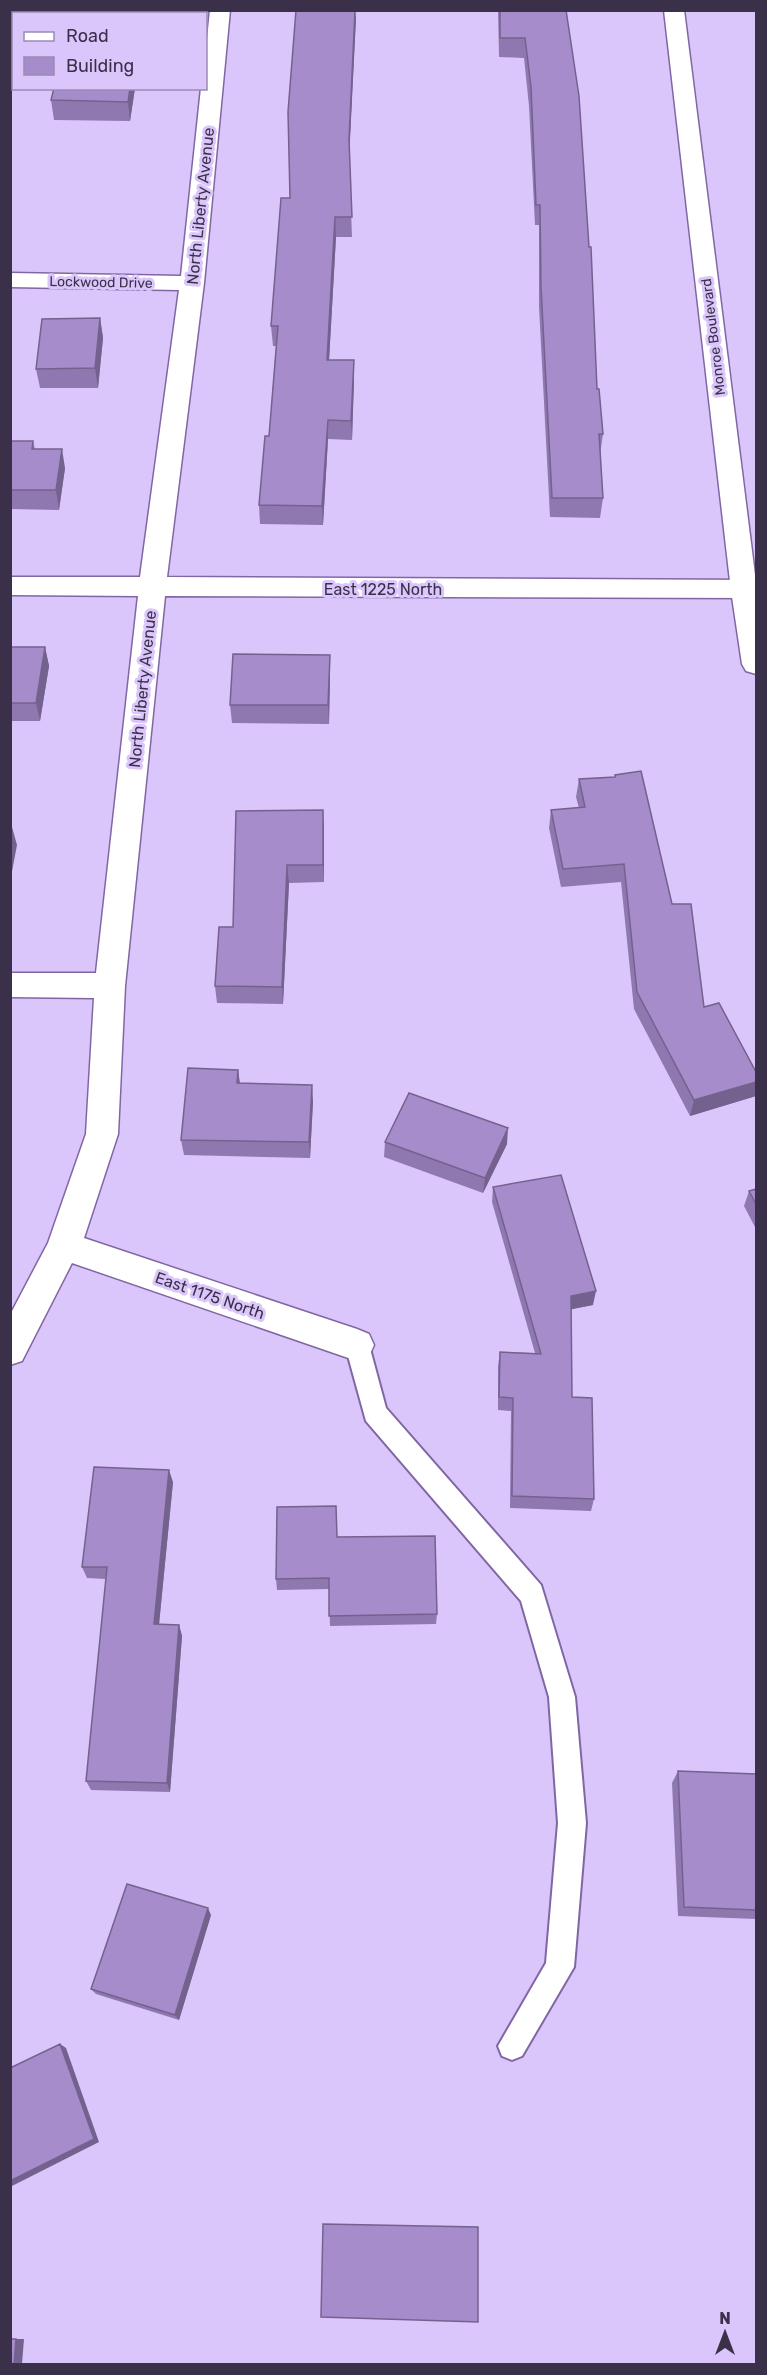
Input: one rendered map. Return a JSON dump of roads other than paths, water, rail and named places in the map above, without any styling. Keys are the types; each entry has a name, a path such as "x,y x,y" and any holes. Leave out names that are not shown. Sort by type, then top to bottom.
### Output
{"street":[{"name":"North Liberty Avenue","path":"10,1350 64,1246 102,1134 110,986 152,588 192,283 211,45 220,10"},
{"name":"Monroe Boulevard","path":"674,10 750,589 756,664"},
{"name":"Lockwood Drive","path":"10,280 192,283"},
{"name":"East 1225 North","path":"10,586 750,589"},
{"path":"10,985 110,986"},
{"name":"East 1175 North","path":"64,1246 357,1345"}],"lane":[{"path":"357,1345 375,1413 532,1594 562,1697 572,1823 560,1967 512,2046"}]}
